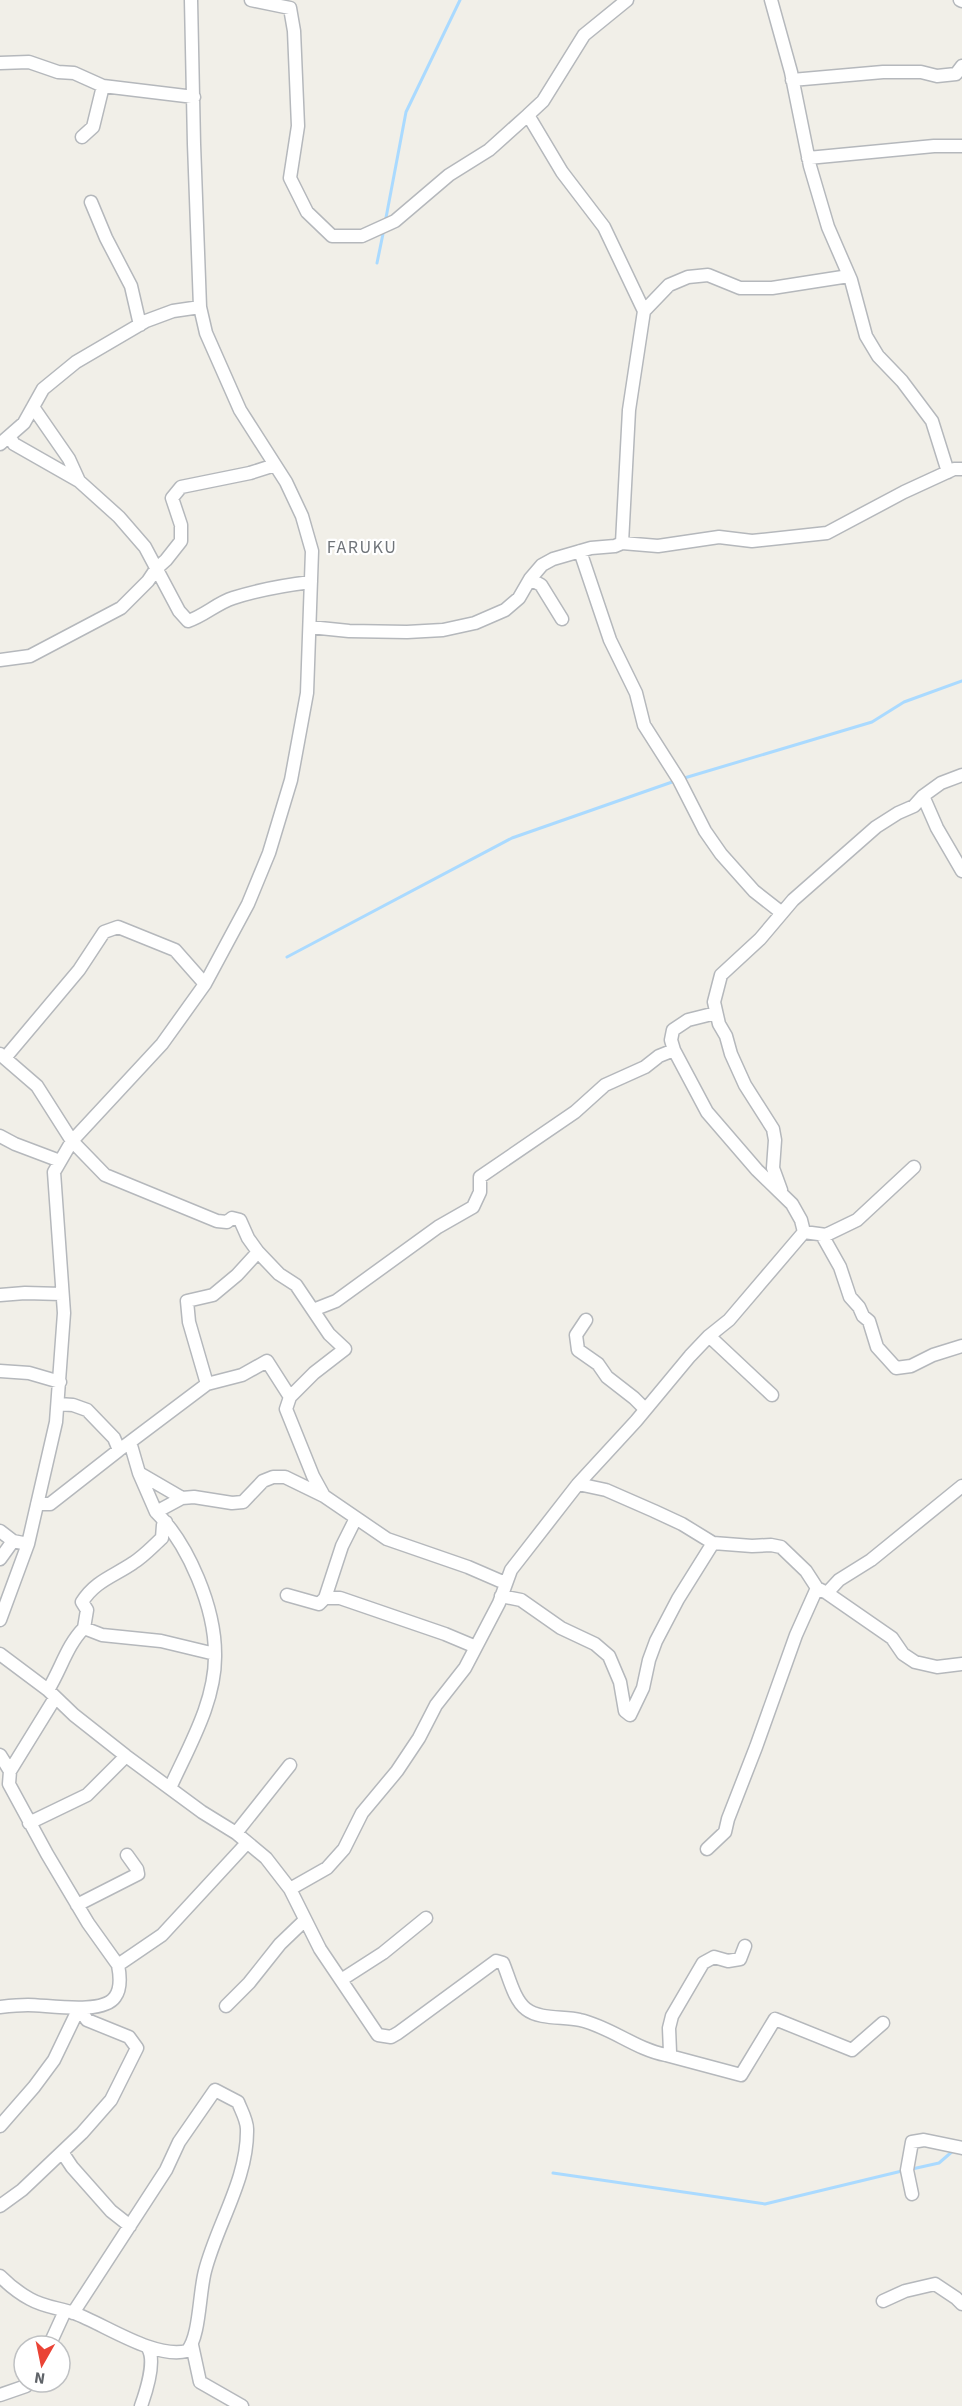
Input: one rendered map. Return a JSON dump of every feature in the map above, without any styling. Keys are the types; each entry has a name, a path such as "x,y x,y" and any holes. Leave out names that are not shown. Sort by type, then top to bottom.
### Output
{"street":[{"path":"0,1620 27,1544 56,1422 64,1313 54,1172 72,1141 162,1044 205,984 248,904 269,853 291,780 307,693 312,551 302,516 275,465 240,410 206,333 200,307 191,0"},
{"path":"251,0 290,8 294,31 298,126 290,178 307,212 332,236 362,236 395,221 449,175 489,150 543,101 585,35 627,0"},
{"path":"771,0 792,80 808,158 828,227 849,276 866,336 878,356 902,381 932,421 948,472"},
{"path":"0,63 29,62 58,72 74,73 103,86 194,97"},
{"path":"792,80 883,72 921,72 937,76 956,74 962,66"},
{"path":"82,137 93,127 103,86"},
{"path":"528,115 562,172 604,227 644,311 629,410 622,543"},
{"path":"808,158 962,146"},
{"path":"91,202 106,238 131,286 140,325"},
{"path":"644,311 669,285 688,277 708,275 740,288 772,288 849,276"},
{"path":"200,307 173,311 140,325 76,362 43,389 24,423 5,440 79,482 119,517 145,547 179,611 188,621 233,598 287,585 311,582"},
{"path":"33,407 69,459 79,482"},
{"path":"0,660 30,656 121,608 181,541 181,525 172,498 181,487 250,473 275,465"},
{"path":"310,627 349,631 407,632 443,630 475,623 505,610 519,598 530,579 543,565 553,559 622,543 658,546 719,537 752,541 827,533 948,472 962,468"},
{"path":"579,552 610,640 636,693 644,725 679,780 705,831 721,854 754,891 783,913"},
{"path":"530,579 541,585 562,619"},
{"path":"784,1197 773,1168 775,1140 773,1129 745,1085 719,1024 714,1002 721,975 760,939 793,900 876,827 914,806 941,783 962,775"},
{"path":"923,796 937,828 962,871"},
{"path":"205,984 175,950 118,927 104,932 79,970 2,1056 37,1086 72,1141 105,1175 217,1221 227,1222 232,1218 240,1220 248,1238 258,1252 279,1274 296,1285 329,1334 345,1349 314,1373 290,1397 286,1409 313,1476 324,1496"},
{"path":"716,1013 688,1020 673,1030 671,1040 674,1050 707,1112 756,1170 784,1197 801,1220 804,1232"},
{"path":"313,1310 336,1301 438,1227 473,1206 480,1192 480,1177 575,1112 604,1085 674,1050"},
{"path":"0,1136 60,1161"},
{"path":"804,1232 822,1235 857,1220 914,1167"},
{"path":"290,1889 327,1868 344,1849 362,1813 407,1758 436,1705 465,1668 501,1596 511,1570 578,1484 710,1336 729,1320 804,1232"},
{"path":"822,1235 840,1267 850,1297 869,1322 877,1347 896,1368 911,1366 933,1355 962,1346"},
{"path":"207,1384 189,1322 187,1300 213,1295 237,1275 258,1252"},
{"path":"0,1295 62,1294"},
{"path":"586,1320 576,1335 578,1350 598,1364 607,1377 645,1409"},
{"path":"710,1336 772,1395"},
{"path":"37,1504 50,1504 207,1384 242,1375 267,1361 290,1397"},
{"path":"0,1371 29,1373 60,1382"},
{"path":"58,1404 73,1405 87,1410 114,1438 119,1450"},
{"path":"130,1442 139,1473 156,1512 180,1542 194,1573 208,1609 215,1654 216,1674 198,1727 170,1788"},
{"path":"139,1473 182,1498"},
{"path":"156,1512 182,1498 243,1502 263,1482 273,1477 285,1477 324,1496 387,1539 468,1567 505,1583"},
{"path":"578,1484 606,1490 682,1524 713,1543 781,1547 822,1590 892,1638 903,1654 915,1662 937,1667 962,1664"},
{"path":"707,1850 725,1833 728,1819 796,1635 822,1590 871,1560 962,1486"},
{"path":"287,1595 319,1604 325,1598 342,1546 356,1518"},
{"path":"0,2007 25,2005 79,2008 110,2002 116,1996 120,1978 118,1965 78,1905 29,1823 9,1784 10,1771 51,1694 72,1640 84,1628 87,1610 82,1602 89,1590 106,1577 134,1563 162,1538 163,1526 166,1522"},
{"path":"0,1531 13,1541 27,1544"},
{"path":"0,1559 13,1541"},
{"path":"501,1596 520,1600 561,1628 595,1644 609,1656 620,1682 625,1711 630,1715 643,1688 656,1641 678,1599 713,1543"},
{"path":"325,1598 340,1598 446,1634 476,1647"},
{"path":"84,1628 102,1635 161,1641 215,1654"},
{"path":"0,1654 126,1756 202,1812 236,1833 246,1844 266,1858 290,1889 320,1949 378,2035 391,2037 414,2023 482,1970 496,1962 503,1964 517,1997 525,2008 536,2014 581,2020 638,2047 741,2075 776,2019 852,2050 883,2023"},
{"path":"0,1755 10,1771"},
{"path":"29,1823 87,1795 126,1756"},
{"path":"236,1833 290,1765"},
{"path":"0,1795 9,1784"},
{"path":"118,1965 162,1935 246,1844"},
{"path":"78,1905 138,1874 127,1855"},
{"path":"340,1980 383,1953 426,1918"},
{"path":"226,2007 249,1983 280,1944 304,1920"},
{"path":"666,2055 670,2052 669,2028 672,2016 703,1963 714,1957 728,1961 740,1959 745,1946"},
{"path":"0,2126 54,2060 79,2008"},
{"path":"0,2206 22,2190 82,2133 111,2100 137,2048 129,2037 87,2020 79,2008"},
{"path":"0,2276 30,2299 46,2307 70,2312 148,2348 179,2353 187,2351 197,2333 198,2299 205,2270 224,2224 244,2156 247,2127 238,2102 215,2090 179,2142 166,2170 130,2226 70,2312 56,2334"},
{"path":"912,2194 907,2170 912,2142 924,2140 962,2148"},
{"path":"62,2152 72,2167 111,2211 130,2226"},
{"path":"883,2301 905,2291 935,2284 962,2304"},
{"path":"192,2345 200,2382 242,2406"},
{"path":"141,2406 153,2361 148,2348"}],"waterway":[{"path":"385,223 406,112 460,0"},
{"path":"377,263 384,229"},
{"path":"681,779 872,722 904,702 962,681"},
{"path":"287,957 512,838 675,781"},
{"path":"912,2169 939,2163 954,2150"},
{"path":"553,2173 765,2204 902,2171"}],"district":[{"name":"FARUKU","path":"362,547"}]}
